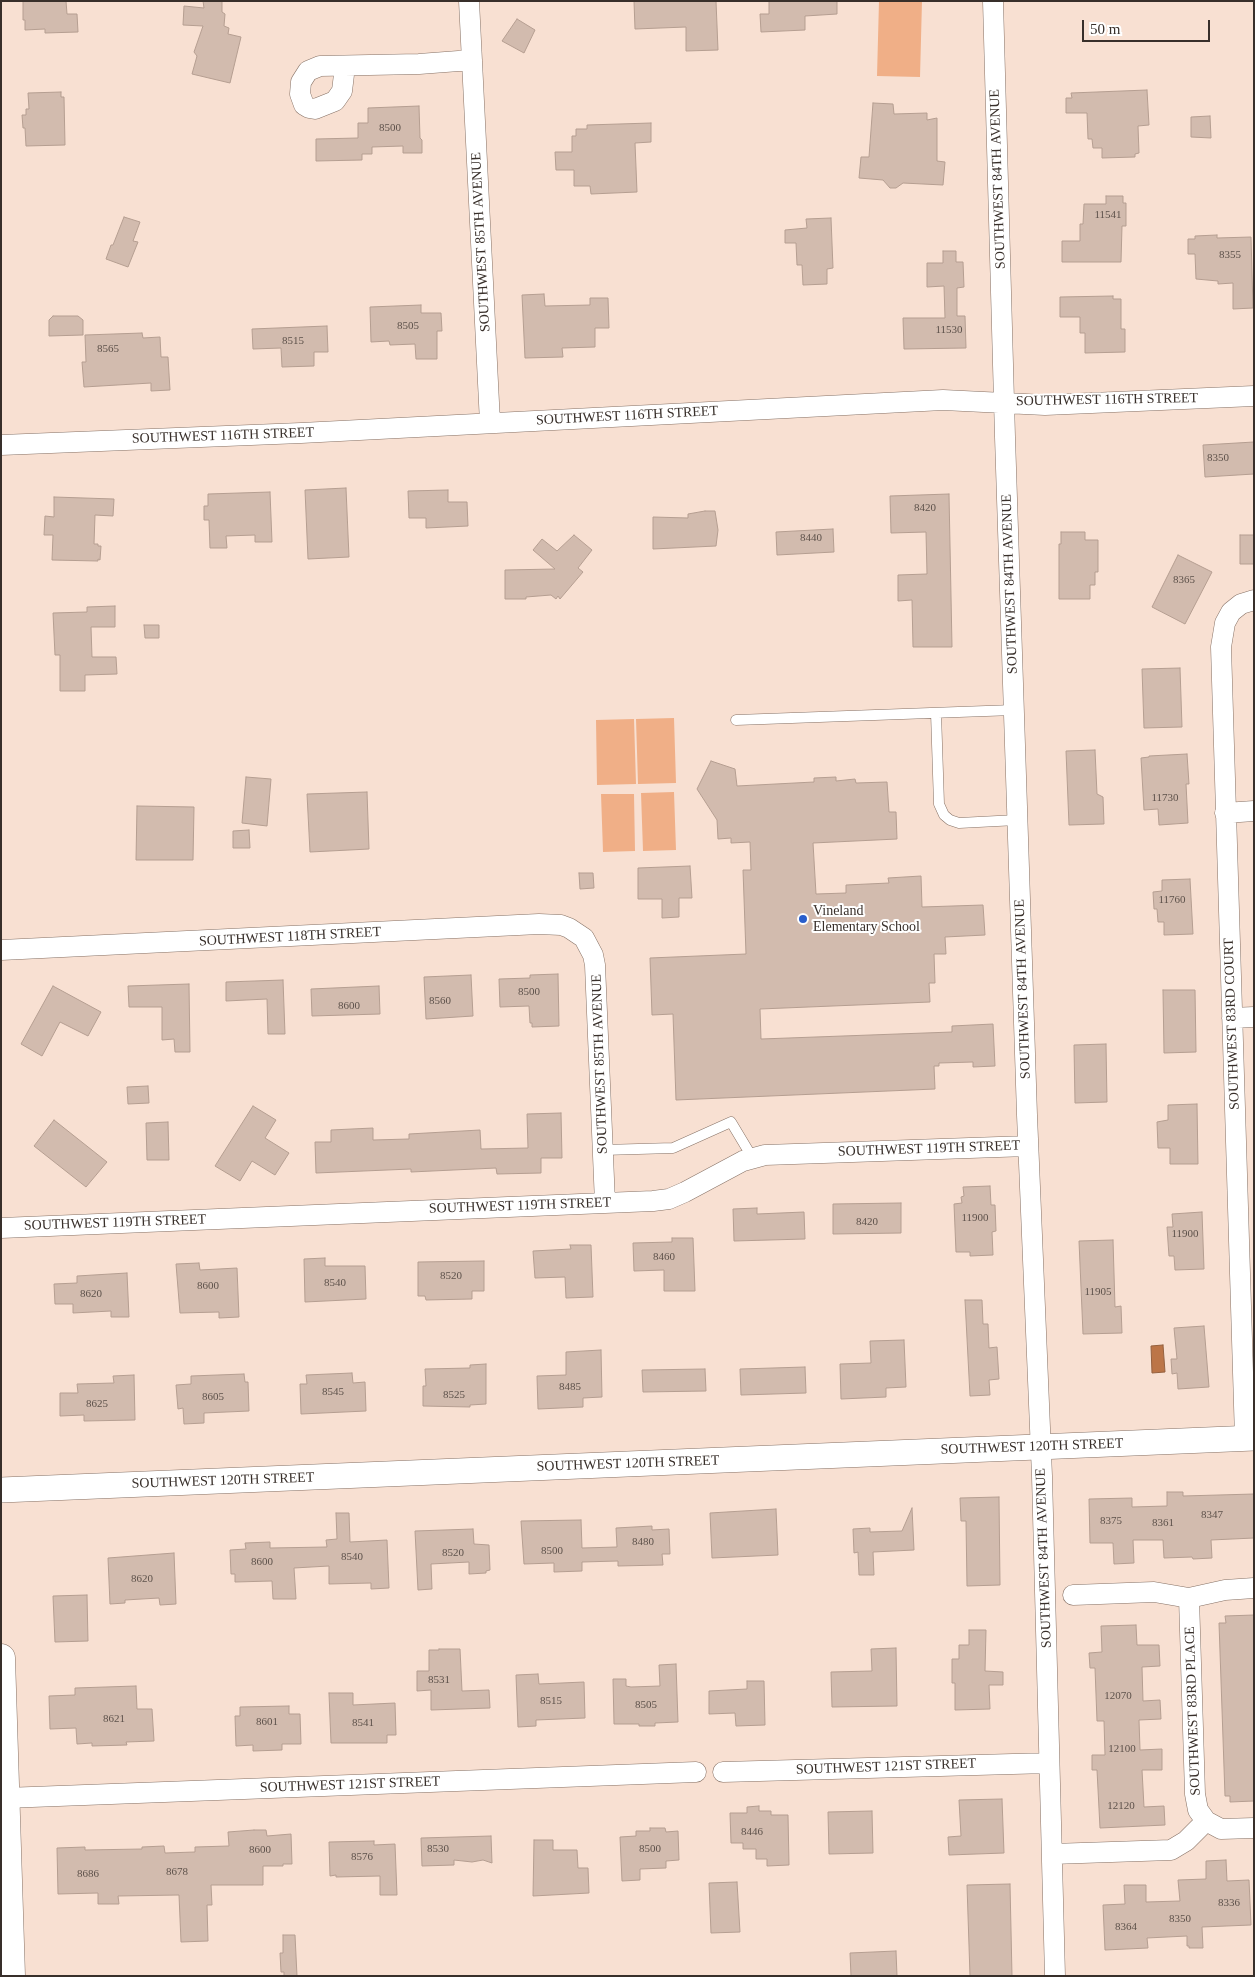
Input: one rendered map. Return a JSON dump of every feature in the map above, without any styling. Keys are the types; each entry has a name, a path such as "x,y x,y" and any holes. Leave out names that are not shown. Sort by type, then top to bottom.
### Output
{"main road":[{"path":"1,1658 11,1976"}],"street":[{"name":"SOUTHWEST 85TH AVENUE","path":"469,1 490,423"},
{"name":"SOUTHWEST 84TH AVENUE","path":"993,1 1017,820 1040,1446 1055,1976"},
{"path":"345,66 472,60"},
{"name":"SOUTHWEST 116TH STREET","path":"1,445 282,434 942,400 1045,404 1254,396"},
{"name":"SOUTHWEST 83RD COURT","path":"1250,1438 1246,1223 1232,1018 1221,647 1224,623 1231,612 1241,604 1254,600"},
{"path":"1225,813 1254,811"},
{"name":"SOUTHWEST 118TH STREET","path":"1,950 539,924 561,925 577,932"},
{"name":"SOUTHWEST 85TH AVENUE","path":"577,932 588,945 595,965 605,1202"},
{"path":"1232,1018 1254,1017"},
{"name":"SOUTHWEST 119TH STREET","path":"1,1228 653,1201 669,1199 685,1192 752,1157 783,1154 1028,1146"},
{"name":"SOUTHWEST 120TH STREET","path":"1,1490 1250,1438"},
{"path":"1073,1595 1154,1592 1189,1598 1225,1590 1254,1588"},
{"name":"SOUTHWEST 83RD PLACE","path":"1189,1598 1195,1794 1198,1810 1206,1821"},
{"name":"SOUTHWEST 121ST STREET","path":"723,1772 1049,1762"},
{"name":"SOUTHWEST 121ST STREET","path":"5,1798 696,1772"},
{"path":"1052,1854 1171,1850 1182,1845 1206,1821 1221,1828 1254,1828"}],"lane":[{"path":"736,720 1014,710"},
{"path":"936,713 940,804 944,815 950,820 959,823 1017,820"},
{"path":"603,1150 672,1148 731,1122 752,1157"}],"shaded area":[{"path":"879,1 922,1 920,77 877,76"},
{"path":"674,718 676,783 638,784 636,719"},
{"path":"634,719 636,784 597,785 596,720"},
{"path":"674,792 676,850 643,851 641,793"},
{"path":"601,794 634,794 635,851 603,852"},
{"path":"1163,1345 1165,1372 1152,1373 1151,1346"}],"building":[{"path":"23,1 66,1 67,14 77,14 78,32 45,33 45,29 25,30"},
{"path":"203,1 222,1 222,12 225,14 224,26 229,28 228,34 241,37 230,83 192,74 197,56 194,52 203,26 183,25 184,6 204,8"},
{"path":"634,1 716,1 718,50 686,51 686,27 635,29"},
{"path":"769,1 837,1 837,14 805,16 805,30 761,32 760,14 769,14"},
{"path":"517,19 535,30 524,53 502,41"},
{"path":"1147,90 1149,125 1138,126 1139,153 1135,154 1135,157 1102,158 1102,148 1093,148 1092,139 1088,139 1087,113 1066,113 1066,98 1072,98 1071,93"},
{"path":"61,92 61,97 64,97 65,145 26,146 22,115 26,115 26,109 29,109 28,93"},
{"path":"873,103 893,104 894,114 927,113 927,120 937,118 937,161 945,162 943,185 903,183 896,188 890,188 883,180 859,178 861,157 869,157"},
{"path":"419,106 422,153 403,153 403,146 372,147 372,154 362,154 362,160 316,161 316,139 358,138 358,123 368,123 368,108"},
{"path":"1210,116 1211,138 1191,137 1191,117"},
{"path":"651,123 651,142 635,143 637,192 591,194 590,186 574,186 574,170 556,170 555,152 572,152 572,136 576,136 576,129 587,129 587,125"},
{"path":"1106,196 1123,196 1123,203 1126,203 1126,226 1122,226 1121,262 1062,262 1062,241 1080,241 1080,224 1083,224 1084,204 1106,204"},
{"path":"124,217 140,222 133,241 138,242 128,267 106,259"},
{"path":"831,218 833,268 827,269 827,284 803,285 802,265 797,265 796,243 785,243 785,230 807,228 806,219"},
{"path":"1217,235 1217,238 1251,237 1253,308 1233,309 1233,283 1218,284 1218,281 1196,279 1195,254 1188,254 1188,239 1195,239 1195,236"},
{"path":"943,251 956,251 956,262 963,262 964,287 957,288 957,316 965,316 966,348 904,349 903,318 945,318 944,286 927,287 927,263 943,263"},
{"path":"544,294 545,306 590,305 590,298 608,298 609,328 595,328 595,347 562,348 563,357 525,358 522,295"},
{"path":"1113,296 1113,299 1121,299 1121,329 1125,329 1125,352 1085,353 1085,333 1080,333 1080,317 1060,317 1060,297"},
{"path":"421,305 421,313 441,313 442,331 437,331 437,359 416,359 415,344 390,345 389,341 371,342 370,307"},
{"path":"53,316 78,316 83,320 83,335 49,336 49,320"},
{"path":"327,326 328,352 314,352 314,366 282,367 281,348 253,349 252,329"},
{"path":"142,333 143,338 160,337 161,357 168,357 170,390 151,391 151,383 84,387 82,362 86,362 85,335"},
{"path":"1254,442 1254,474 1205,477 1203,445"},
{"path":"346,488 349,557 308,559 305,490"},
{"path":"448,490 448,502 467,502 468,526 426,528 426,518 409,518 408,491"},
{"path":"270,492 272,542 255,542 255,535 226,536 227,548 210,548 209,520 204,520 204,506 208,506 208,494"},
{"path":"949,494 952,647 913,647 912,600 898,601 898,575 927,574 926,532 891,533 890,496"},
{"path":"54,497 114,499 113,516 95,515 94,544 101,546 100,560 52,560 53,535 44,535 45,516 54,517"},
{"path":"715,511 718,530 716,546 653,549 653,517 688,518 688,514"},
{"path":"833,529 834,552 777,555 776,532"},
{"path":"1061,532 1085,532 1085,540 1098,540 1098,572 1095,572 1095,585 1090,585 1090,599 1059,599 1059,544 1061,544"},
{"path":"574,535 592,550 578,568 583,572 560,599 558,596 556,599 551,595 526,597 526,599 505,599 505,570 555,569 533,550 542,539 557,551"},
{"path":"1240,535 1254,535 1254,564 1240,564"},
{"path":"1178,555 1212,572 1185,624 1152,607"},
{"path":"115,606 115,627 91,627 92,657 116,657 117,674 85,675 85,691 60,691 60,655 55,655 53,613 87,612 87,607"},
{"path":"144,625 159,625 159,638 145,638"},
{"path":"1180,668 1182,727 1144,728 1142,669"},
{"path":"1095,750 1097,794 1103,797 1104,824 1069,825 1066,751"},
{"path":"1187,754 1189,784 1186,784 1188,823 1159,825 1158,809 1144,810 1141,758"},
{"path":"711,761 735,769 737,786 814,782 814,778 836,777 836,781 855,779 856,783 887,782 889,812 896,812 897,839 813,843 816,894 846,893 846,885 889,883 888,878 921,876 922,907 983,905 985,935 945,937 946,954 934,954 935,983 929,983 930,1002 760,1009 761,1039 952,1032 952,1026 993,1024 995,1066 973,1067 973,1062 939,1063 939,1066 934,1066 935,1089 676,1100 673,1014 652,1015 650,958 746,954 743,870 751,870 750,842 731,843 731,838 718,839 717,820 697,789"},
{"path":"246,777 271,779 267,826 242,823"},
{"path":"367,792 369,849 310,852 307,794"},
{"path":"137,806 194,807 193,860 136,860"},
{"path":"249,830 250,848 233,848 233,831"},
{"path":"690,866 692,898 679,898 679,917 662,918 662,899 638,899 638,868"},
{"path":"579,873 593,873 594,888 580,889"},
{"path":"1190,879 1193,934 1164,935 1164,922 1158,922 1157,909 1154,909 1153,892 1162,891 1162,880"},
{"path":"558,974 559,1026 532,1027 529,1006 500,1007 499,979 530,978 530,975"},
{"path":"471,975 473,1016 426,1019 424,977"},
{"path":"283,980 285,1034 268,1034 267,999 226,1001 226,982"},
{"path":"189,984 190,1052 175,1052 174,1039 162,1040 162,1007 129,1007 128,986"},
{"path":"53,986 101,1012 88,1036 60,1022 42,1056 21,1044"},
{"path":"379,986 380,1014 312,1016 311,989"},
{"path":"1163,990 1195,990 1196,1052 1164,1053"},
{"path":"1106,1044 1107,1102 1075,1103 1074,1045"},
{"path":"148,1086 149,1103 128,1104 127,1087"},
{"path":"1197,1104 1198,1164 1170,1164 1170,1148 1158,1148 1157,1122 1168,1120 1168,1105"},
{"path":"253,1106 276,1120 265,1138 289,1153 275,1175 252,1161 240,1181 215,1166"},
{"path":"561,1113 562,1158 541,1158 541,1173 497,1174 496,1168 411,1172 411,1169 316,1173 315,1142 331,1142 331,1130 373,1128 373,1140 409,1139 409,1134 480,1130 481,1149 528,1148 527,1114"},
{"path":"54,1120 107,1162 86,1187 34,1146"},
{"path":"168,1122 169,1160 147,1160 146,1123"},
{"path":"990,1186 991,1205 995,1205 996,1231 992,1232 993,1255 970,1256 970,1252 956,1252 954,1204 962,1203 961,1197 964,1196 963,1187"},
{"path":"901,1203 901,1233 833,1234 833,1204"},
{"path":"757,1208 757,1214 804,1212 805,1239 734,1241 733,1209"},
{"path":"1202,1212 1204,1269 1175,1270 1174,1256 1169,1256 1167,1227 1173,1227 1172,1214"},
{"path":"672,1238 693,1238 695,1291 664,1291 664,1270 634,1271 633,1243 672,1242"},
{"path":"1113,1240 1115,1307 1121,1306 1122,1333 1083,1334 1079,1241"},
{"path":"570,1245 591,1245 593,1297 566,1298 565,1277 535,1278 533,1251 571,1249"},
{"path":"325,1258 325,1266 365,1266 366,1299 305,1302 304,1259"},
{"path":"484,1261 484,1291 472,1291 472,1299 426,1300 425,1296 418,1296 418,1262"},
{"path":"199,1263 200,1270 237,1268 239,1317 219,1318 219,1312 180,1313 176,1264"},
{"path":"127,1273 129,1317 111,1317 111,1311 73,1313 73,1304 55,1304 54,1284 77,1283 77,1276"},
{"path":"965,1300 982,1300 983,1324 988,1324 989,1348 997,1347 999,1379 989,1380 990,1395 970,1396"},
{"path":"1204,1326 1209,1387 1178,1389 1177,1373 1172,1374 1171,1359 1177,1359 1174,1328"},
{"path":"904,1340 906,1387 886,1388 886,1397 841,1399 840,1364 871,1363 870,1341"},
{"path":"601,1350 602,1397 583,1398 583,1407 538,1409 537,1376 566,1375 566,1352"},
{"path":"486,1364 486,1404 470,1405 470,1407 423,1406 423,1386 426,1386 425,1369 470,1368 470,1365"},
{"path":"805,1367 806,1393 741,1395 740,1369"},
{"path":"705,1369 706,1391 643,1392 642,1370"},
{"path":"352,1373 353,1383 365,1382 366,1411 301,1414 300,1384 307,1384 306,1375"},
{"path":"244,1374 245,1382 248,1382 249,1411 204,1413 204,1423 184,1424 183,1408 178,1409 176,1385 191,1384 191,1376"},
{"path":"134,1375 135,1420 84,1421 84,1415 60,1416 60,1393 78,1393 77,1384 114,1383 113,1376"},
{"path":"1167,1492 1183,1492 1183,1496 1254,1494 1254,1538 1211,1540 1212,1558 1193,1559 1192,1557 1164,1558 1163,1540 1133,1540 1134,1563 1114,1564 1113,1543 1090,1543 1089,1499 1132,1498 1132,1507 1167,1506"},
{"path":"999,1497 1000,1585 967,1586 966,1521 961,1521 960,1498"},
{"path":"912,1508 914,1550 873,1552 874,1575 859,1575 858,1552 854,1553 853,1529 870,1528 870,1532 902,1531"},
{"path":"776,1509 778,1555 712,1558 710,1513"},
{"path":"336,1513 349,1513 350,1542 387,1540 389,1588 371,1589 371,1583 329,1584 329,1566 294,1568 296,1599 273,1599 272,1581 235,1582 235,1574 231,1574 230,1550 246,1549 245,1543 270,1542 270,1548 327,1547 326,1540 337,1539"},
{"path":"581,1520 582,1548 617,1547 616,1528 652,1526 652,1530 669,1529 670,1554 662,1554 663,1565 618,1566 618,1561 582,1562 582,1571 554,1572 554,1563 524,1564 521,1521"},
{"path":"473,1529 474,1544 489,1545 490,1570 486,1571 486,1573 469,1574 469,1562 431,1564 432,1589 418,1590 415,1531"},
{"path":"174,1553 176,1604 160,1605 159,1598 125,1600 125,1603 110,1604 108,1558"},
{"path":"87,1595 88,1641 55,1642 53,1596"},
{"path":"1254,1615 1254,1801 1230,1802 1230,1796 1225,1796 1219,1623 1226,1623 1225,1616"},
{"path":"1136,1625 1137,1645 1159,1645 1160,1666 1142,1667 1143,1701 1160,1700 1161,1719 1139,1720 1140,1750 1162,1749 1162,1770 1142,1770 1144,1807 1164,1806 1165,1825 1100,1828 1097,1770 1092,1770 1092,1755 1105,1755 1104,1721 1097,1721 1095,1668 1090,1668 1089,1653 1102,1652 1101,1626"},
{"path":"969,1630 986,1630 985,1671 1003,1672 1003,1685 989,1685 990,1709 955,1710 955,1683 952,1683 952,1659 959,1659 959,1645 969,1645"},
{"path":"896,1648 897,1706 832,1707 831,1672 872,1671 871,1649"},
{"path":"460,1649 462,1691 489,1690 490,1708 431,1710 431,1690 417,1691 417,1671 429,1671 429,1650"},
{"path":"676,1664 678,1722 655,1723 655,1726 614,1724 613,1679 626,1679 626,1686 631,1687 660,1686 659,1665"},
{"path":"538,1674 539,1684 584,1682 585,1718 536,1720 536,1726 518,1727 516,1675"},
{"path":"747,1681 764,1681 765,1725 736,1726 735,1713 709,1714 709,1691 747,1689"},
{"path":"136,1686 137,1709 152,1709 154,1741 126,1742 127,1745 92,1746 92,1743 77,1744 76,1728 50,1729 49,1696 75,1695 75,1688"},
{"path":"329,1693 353,1693 353,1705 395,1703 396,1735 387,1735 387,1743 331,1743"},
{"path":"289,1706 289,1714 300,1714 301,1744 282,1744 282,1750 253,1751 253,1745 236,1746 235,1716 240,1716 240,1707"},
{"path":"1002,1799 1004,1853 949,1855 948,1837 961,1836 959,1800"},
{"path":"759,1806 759,1811 771,1811 771,1815 788,1815 789,1865 767,1866 767,1859 756,1859 756,1849 743,1849 743,1843 731,1843 730,1813 747,1813 747,1807"},
{"path":"872,1811 873,1853 829,1854 828,1812"},
{"path":"650,1828 665,1828 666,1832 678,1831 679,1860 666,1861 666,1868 640,1869 640,1880 622,1881 620,1837 636,1836 636,1831 650,1831"},
{"path":"266,1830 267,1836 291,1834 292,1864 263,1866 263,1885 211,1885 212,1905 207,1905 208,1941 181,1942 179,1895 118,1896 119,1904 98,1904 98,1893 58,1894 57,1848 85,1847 85,1850 142,1849 142,1847 164,1846 165,1853 195,1852 195,1847 229,1846 228,1832"},
{"path":"491,1836 492,1863 483,1860 472,1862 454,1860 454,1865 422,1866 421,1838"},
{"path":"534,1840 553,1840 553,1850 577,1850 578,1868 588,1868 589,1893 533,1896"},
{"path":"374,1841 374,1845 395,1844 397,1895 380,1895 380,1876 330,1876 329,1842"},
{"path":"1226,1860 1227,1881 1249,1880 1251,1925 1202,1927 1203,1948 1189,1948 1187,1946 1187,1936 1147,1938 1148,1948 1105,1950 1103,1905 1125,1904 1124,1885 1146,1885 1146,1902 1180,1901 1178,1880 1206,1879 1206,1861"},
{"path":"737,1882 740,1932 711,1933 709,1883"},
{"path":"1010,1884 1012,1976 970,1976 967,1885"},
{"path":"283,1935 295,1935 297,1976 284,1976 284,1972 281,1972 280,1953 283,1953"},
{"path":"896,1951 897,1976 851,1976 850,1953"}],"place":[{"name":"Vineland Elementary School","path":"803,919"}]}
